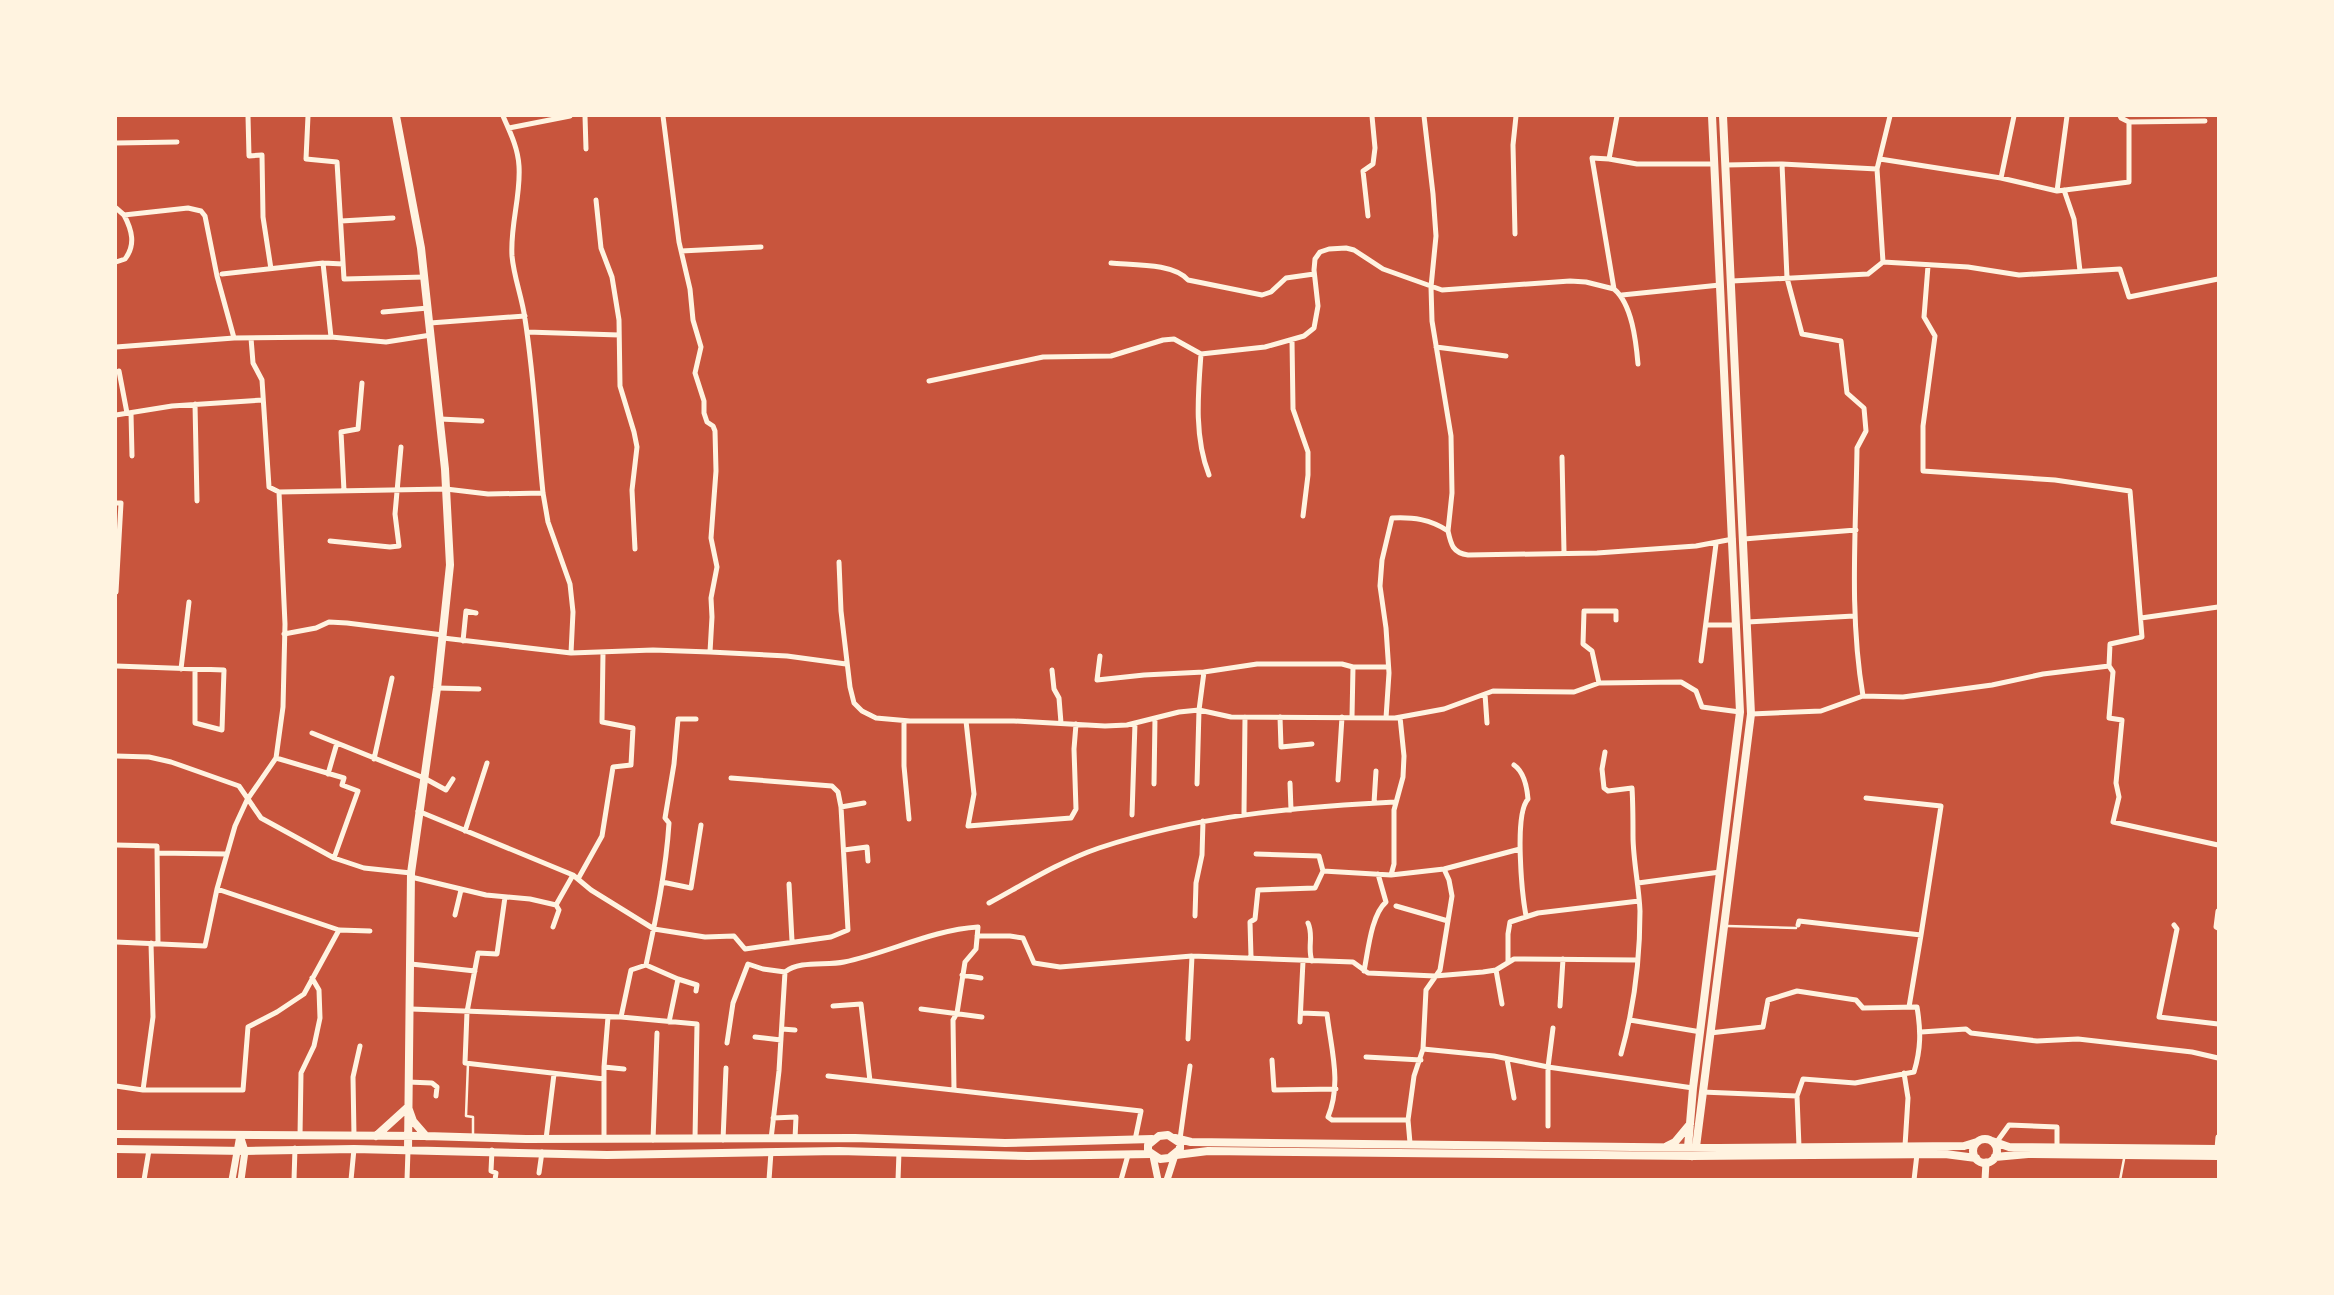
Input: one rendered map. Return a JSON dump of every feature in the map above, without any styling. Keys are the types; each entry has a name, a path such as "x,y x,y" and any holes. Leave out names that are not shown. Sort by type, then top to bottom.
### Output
{"main road":[{"path":"397,116 425,277 440,419 450,565 438,688 418,811 411,875 408,1150"},
{"path":"1692,1150 1716,899 1740,712 1712,116"},
{"path":"1705,1033 1724,926 1751,713 1723,116"},
{"path":"1716,208 1727,207"},
{"path":"1735,580 1745,580"},
{"path":"1716,899 1727,901"},
{"path":"376,1136 408,1107"},
{"path":"408,1107 413,1121 426,1136"},
{"path":"1665,1147 1694,1125"},
{"path":"1694,1125 1702,1136 1719,1148"},
{"path":"116,1134 1004,1143 1135,1140 1159,1136 1191,1142 1665,1147 1692,1150 1964,1146 1987,1139 2009,1147 2218,1151"},
{"path":"1152,1139 1148,1144 1148,1151 1160,1159 1208,1151 1692,1150 1965,1155 1976,1158"},
{"path":"1175,1155 1180,1149 1177,1139"},
{"path":"1977,1142 1973,1153 1980,1162 1986,1163 1995,1157 2028,1154 2124,1155 2218,1151"},
{"path":"1994,1142 1995,1157"},
{"path":"116,1149 492,1150 607,1155 771,1152 1152,1155"}],"street":[{"path":"248,116 249,156 262,155 263,217 271,270"},
{"path":"308,116 306,159 337,162 344,279 425,277"},
{"path":"503,116 517,152 519,167 512,255 525,316 542,494 548,522 570,584 573,612 571,653"},
{"path":"509,128 570,116"},
{"path":"584,116 586,149"},
{"path":"663,116 681,251 690,289 693,320 701,346 695,373 707,422 715,431 716,471 711,538 718,567 711,598 710,652"},
{"path":"1368,216 1363,171 1373,164 1375,148 1372,116"},
{"path":"1424,116 1436,236 1431,287 1436,347 1451,436 1452,493 1448,531 1454,550 1459,554 1589,554 1716,544 1733,539"},
{"path":"1515,234 1513,145 1516,116"},
{"path":"1609,159 1617,116"},
{"path":"1882,262 1877,169 1889,116"},
{"path":"2001,178 2014,116"},
{"path":"2067,116 2060,190 2074,219 2080,271"},
{"path":"2120,116 2129,122 2204,121"},
{"path":"1880,159 2060,190 2129,182 2129,122"},
{"path":"116,143 177,142"},
{"path":"1614,289 1592,158 1637,164 1714,163"},
{"path":"1725,165 1782,164 1877,169"},
{"path":"1782,164 1787,278 1802,334 1841,341 1847,393 1864,408 1866,431 1857,448 1854,616 1863,696"},
{"path":"596,200 601,248 612,277 619,320 620,386 636,447 632,490 635,549"},
{"path":"116,208 129,224 133,244 125,259 116,262"},
{"path":"124,215 188,208 201,211 205,216 217,276 234,338"},
{"path":"341,221 393,218"},
{"path":"681,251 761,247"},
{"path":"929,381 1043,357 1111,356 1163,340 1174,339 1201,354 1265,347 1292,340 1304,336 1314,328 1318,306 1315,259 1320,252 1346,248 1383,268 1443,290 1570,281 1614,289 1622,295 1626,305 1638,364"},
{"path":"1732,281 1868,274 1882,262 1968,267 2019,275 2120,269 2129,297 2218,279"},
{"path":"323,263 331,337"},
{"path":"222,275 323,263 343,264"},
{"path":"1111,263 1172,269 1182,273 1188,280 1262,295 1271,292 1286,278 1314,274"},
{"path":"1928,266 1924,317 1935,336 1923,426 1923,471 2055,480 2130,491 2142,637 2110,643 2109,666 2113,671 2109,718 2122,720 2116,783 2119,797 2113,822 2218,845"},
{"path":"1622,295 1720,285"},
{"path":"383,312 428,308"},
{"path":"430,323 525,316"},
{"path":"527,332 618,335"},
{"path":"116,347 234,338 331,337 386,342 431,335"},
{"path":"251,338 253,362 262,380 269,487 279,492 446,489 488,494 542,494"},
{"path":"1292,340 1293,409 1308,452 1303,516"},
{"path":"1436,347 1506,356"},
{"path":"1201,354 1198,400 1201,454 1209,475"},
{"path":"119,371 129,413 132,456"},
{"path":"344,491 341,432 358,429 362,383"},
{"path":"116,415 195,404 263,400"},
{"path":"195,404 197,501"},
{"path":"440,419 482,421"},
{"path":"330,541 399,546 395,514 401,447"},
{"path":"1562,457 1564,552"},
{"path":"116,942 205,946 217,889 235,826 247,800 276,758 282,707 284,634 279,492"},
{"path":"116,503 121,503 116,592"},
{"path":"1385,718 1388,667 1380,586 1382,560 1392,518 1417,518 1436,523 1448,531"},
{"path":"1744,539 1856,530"},
{"path":"1701,661 1716,544"},
{"path":"839,562 846,664 854,703 862,711 876,718 1105,726 1199,710 1231,717 1385,718 1444,709 1485,694 1509,690 1574,692 1599,683 1681,682 1696,691 1702,707 1740,712"},
{"path":"181,669 189,602"},
{"path":"2141,618 2218,607"},
{"path":"463,641 466,611 476,613"},
{"path":"1599,683 1591,651 1583,644 1584,611 1616,611 1616,620"},
{"path":"1747,622 1854,616"},
{"path":"284,634 338,622 463,641 571,653 653,650 710,652 786,656 846,664"},
{"path":"1706,625 1737,625"},
{"path":"556,905 602,836 613,767 631,765 633,728 602,722 603,652"},
{"path":"1100,656 1097,680 1204,672 1257,664 1388,667"},
{"path":"116,666 224,670 222,730 195,723 195,670"},
{"path":"1751,713 1821,711 1863,696 1903,697 2109,666"},
{"path":"1352,717 1353,667"},
{"path":"1052,670 1054,689 1059,698 1061,723"},
{"path":"1197,784 1199,710 1204,672"},
{"path":"374,760 391,678"},
{"path":"438,688 479,689"},
{"path":"1485,694 1487,723"},
{"path":"1244,814 1245,717"},
{"path":"1280,717 1281,747 1312,744"},
{"path":"1338,780 1342,717"},
{"path":"1391,875 1394,864 1395,802 1403,777 1400,717"},
{"path":"1154,784 1155,718"},
{"path":"646,965 670,822 665,818 678,719 696,719"},
{"path":"904,721 909,819"},
{"path":"966,721 974,794 968,826 1071,818 1076,809 1076,724"},
{"path":"1132,815 1135,723"},
{"path":"312,733 424,778 446,790 453,779"},
{"path":"328,774 337,743"},
{"path":"1605,752 1602,769 1604,788 1608,791 1632,788 1639,901 1630,1020 1621,1054"},
{"path":"116,756 149,757 172,762 239,786 261,818 334,858 364,868 411,875 461,890 556,905"},
{"path":"276,758 344,778 342,785 358,791 334,858"},
{"path":"466,831 486,763"},
{"path":"1514,765 1520,769 1525,781 1528,799 1523,804 1520,849 1526,916"},
{"path":"1374,803 1376,771"},
{"path":"731,778 832,786 838,792 841,807 848,930 831,937 745,949"},
{"path":"1290,783 1291,810"},
{"path":"1866,798 1941,806 1909,1007"},
{"path":"989,903 1097,848 1203,821 1244,814 1395,802"},
{"path":"841,807 864,803"},
{"path":"418,811 576,877 614,905 654,929 705,937 734,936 745,949 748,964 733,1003 727,1043"},
{"path":"1195,916 1203,821"},
{"path":"662,882 691,888 701,825"},
{"path":"116,845 157,846 153,1017 143,1090"},
{"path":"844,850 867,847 868,861"},
{"path":"1323,871 1391,875 1444,869 1520,849"},
{"path":"157,853 227,855"},
{"path":"1251,957 1250,922 1255,919 1258,890 1315,888 1323,871 1319,856 1256,855"},
{"path":"1410,1143 1408,1121 1414,1076 1423,1049 1426,990 1440,970 1452,896 1444,869"},
{"path":"1638,883 1720,872"},
{"path":"1364,971 1376,917 1386,902 1378,874"},
{"path":"789,884 792,941"},
{"path":"217,889 339,930 370,931"},
{"path":"455,915 461,890"},
{"path":"505,897 497,954 478,953 467,1012 465,1063 604,1079"},
{"path":"1508,962 1510,922 1526,916 1639,901"},
{"path":"552,927 559,910 556,905"},
{"path":"1396,906 1448,921"},
{"path":"2218,911 2218,928"},
{"path":"1797,927 1799,921 1921,935"},
{"path":"1308,923 1312,933 1309,947 1312,961"},
{"path":"2174,925 2177,929 2159,1017 2218,1024"},
{"path":"748,964 785,972 793,966 842,962 957,928 978,927 976,949 965,962 957,1013 953,1020 954,1090"},
{"path":"116,1086 143,1090 243,1090 248,1027 277,1012 304,993 339,930"},
{"path":"977,936 1010,936 1023,939 1034,963 1060,967 1192,956 1251,957 1353,962 1368,974 1435,976 1496,970 1514,958 1636,960"},
{"path":"1188,1038 1192,956"},
{"path":"1560,1006 1563,959"},
{"path":"1300,1022 1303,961"},
{"path":"411,964 475,971"},
{"path":"621,1017 631,970 646,965 697,985 696,991"},
{"path":"1496,970 1502,1004"},
{"path":"771,1139 785,972"},
{"path":"962,975 981,978"},
{"path":"300,1136 301,1073 314,1046 320,1018 319,990 312,978"},
{"path":"669,1022 678,979"},
{"path":"1630,1020 1705,1033 1763,1027 1768,1000 1797,991 1856,1000 1863,1008 1917,1007 1921,1032 1920,1054 1914,1072 1856,1083 1803,1079 1797,1096 1799,1147"},
{"path":"834,1006 861,1004 870,1081"},
{"path":"411,1009 621,1017 697,1024 695,1140"},
{"path":"921,1009 982,1017"},
{"path":"1301,1013 1327,1014 1336,1089 1328,1117 1332,1120 1408,1121"},
{"path":"604,1139 604,1067 608,1017"},
{"path":"1548,1126 1548,1068 1553,1028"},
{"path":"782,1029 795,1030"},
{"path":"1921,1032 1966,1029 1971,1033 2037,1041 2078,1039 2192,1052 2218,1058"},
{"path":"653,1140 657,1033"},
{"path":"755,1037 781,1040"},
{"path":"355,1136 353,1077 360,1046"},
{"path":"1423,1049 1507,1059 1548,1068 1698,1090 1797,1096"},
{"path":"1366,1057 1421,1060"},
{"path":"1507,1059 1514,1098"},
{"path":"1272,1060 1274,1090 1336,1089"},
{"path":"1177,1139 1190,1066"},
{"path":"604,1067 624,1069"},
{"path":"723,1140 726,1068"},
{"path":"1904,1073 1908,1098 1905,1146"},
{"path":"546,1139 554,1074"},
{"path":"828,1076 1141,1111 1135,1140"},
{"path":"408,1082 432,1083 437,1087 436,1096"},
{"path":"773,1118 796,1117 795,1139"},
{"path":"1994,1142 2009,1125 2057,1127 2057,1147"},
{"path":"232,1180 235,1151 240,1135"},
{"path":"240,1135 245,1151 241,1180"},
{"path":"2218,1137 2218,1151"},
{"path":"294,1180 295,1148"},
{"path":"351,1180 354,1149"},
{"path":"144,1180 149,1150"},
{"path":"407,1180 408,1150"},
{"path":"492,1150 491,1171 496,1173 495,1180"},
{"path":"539,1173 542,1151"},
{"path":"769,1180 771,1152"},
{"path":"898,1180 899,1153"},
{"path":"1914,1180 1917,1154"},
{"path":"1121,1180 1128,1155"},
{"path":"1152,1155 1158,1180"},
{"path":"1167,1180 1175,1155"},
{"path":"1985,1180 1986,1163"}],"lane":[{"path":"1724,926 1797,927"},
{"path":"468,1063 466,1116 473,1118 473,1138"},
{"path":"2120,1180 2124,1155"}]}
